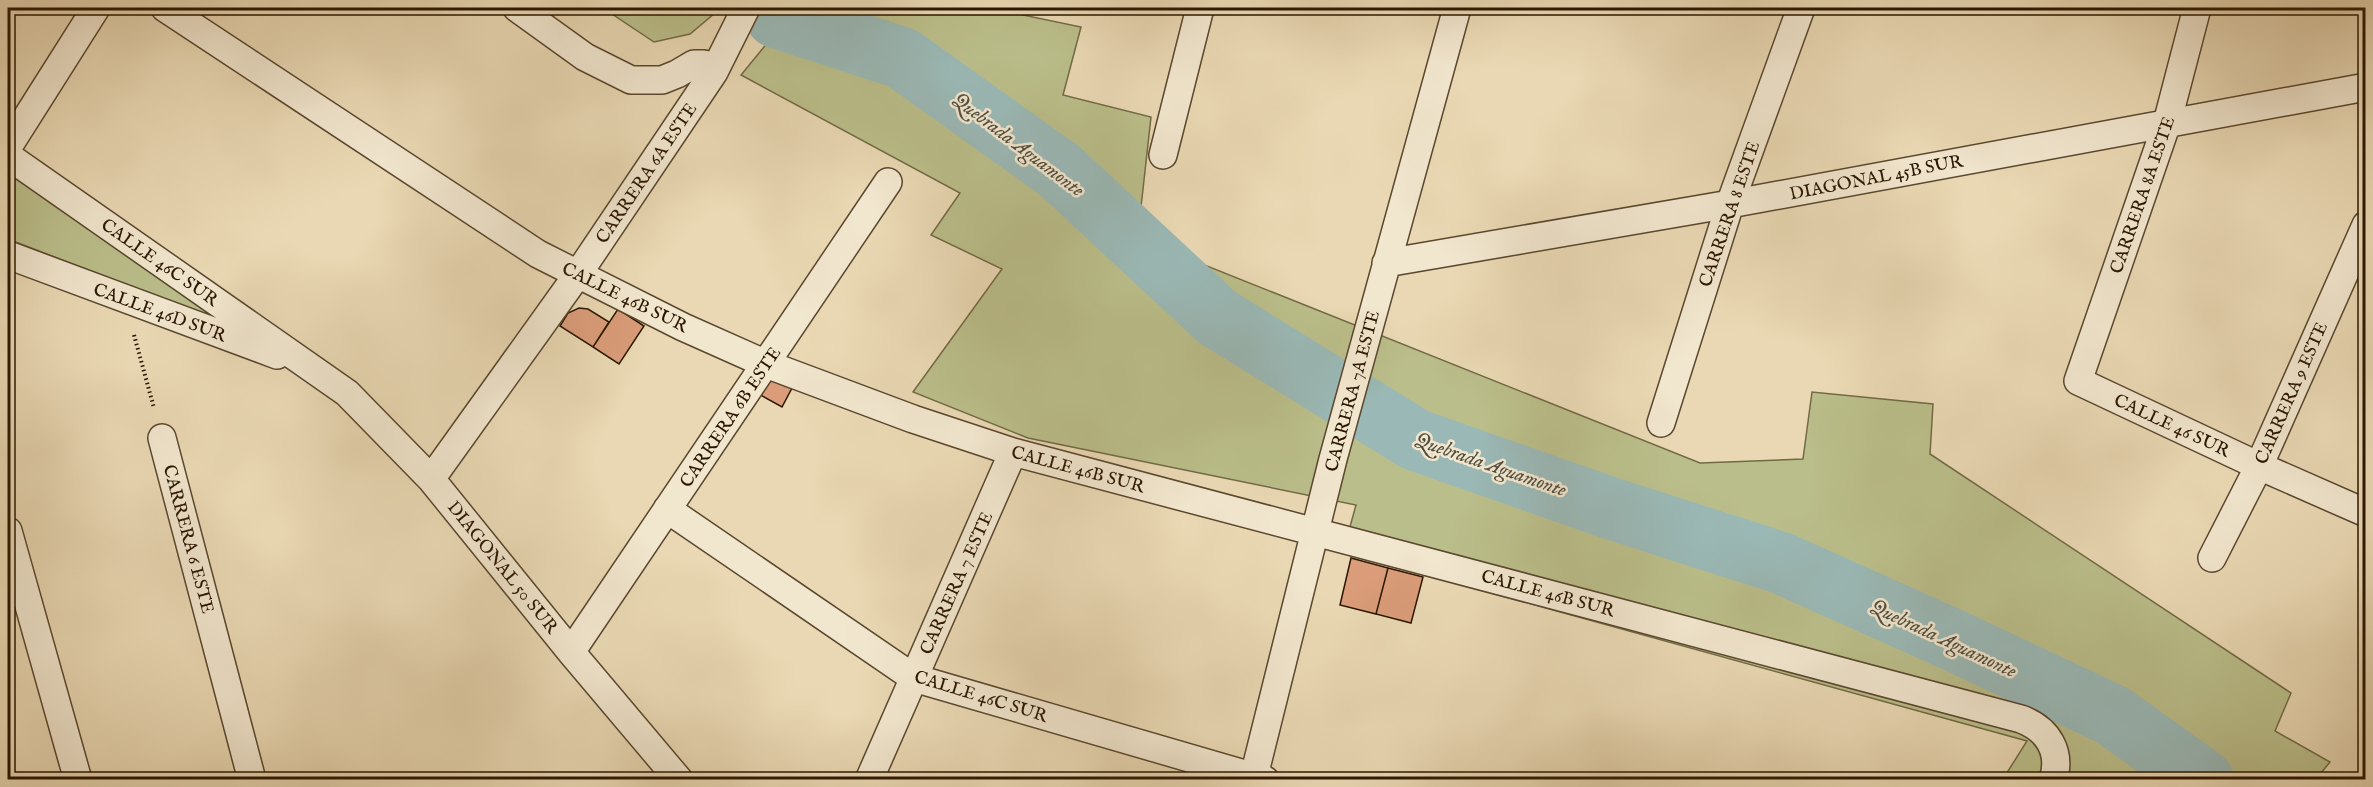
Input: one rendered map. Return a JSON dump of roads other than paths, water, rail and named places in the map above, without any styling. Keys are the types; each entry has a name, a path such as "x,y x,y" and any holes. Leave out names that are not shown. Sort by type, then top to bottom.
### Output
{"street":[{"path":"8,147 96,8"},
{"name":"CALLE 46B SUR","path":"165,8 538,254 683,327 766,364 913,419 1013,453 2021,719 2042,730 2051,742 2054,768"},
{"path":"516,8 585,57 631,80 662,80 694,64 704,64 714,72"},
{"name":"CARRERA 6A ESTE","path":"431,479 578,274 714,72 746,8"},
{"path":"1163,155 1200,8"},
{"name":"CARRERA 7A ESTE","path":"1260,778 1333,459 1457,8"},
{"name":"CARRERA 8 ESTE","path":"1661,423 1730,204 1801,8"},
{"name":"CARRERA 8A ESTE","path":"2078,381 2168,123 2197,8"},
{"name":"DIAGONAL 45B SUR","path":"1386,263 1730,204 2366,87"},
{"name":"CALLE 46C SUR","path":"8,156 312,368"},
{"name":"CARRERA 6B ESTE","path":"571,652 888,182"},
{"name":"CARRERA 9 ESTE","path":"2212,558 2259,466 2366,225"},
{"name":"CALLE 46D SUR","path":"8,255 312,368"},
{"name":"DIAGONAL 50 SUR","path":"312,368 347,393 431,479 571,652 680,780"},
{"name":"CALLE 46 SUR","path":"2078,381 2259,466 2366,513"},
{"name":"CARRERA 6 ESTE","path":"162,438 252,780"},
{"name":"CARRERA 7 ESTE","path":"869,780 1013,453"},
{"name":"CALLE 46C SUR","path":"667,509 914,678 1260,778"},
{"path":"8,531 78,780"}],"waterway":[{"name":"Quebrada Aguamonte","path":"776,17 902,58 1060,171 1218,318 1416,440 1613,509 1781,563 1951,639 2112,715 2203,780"}]}
